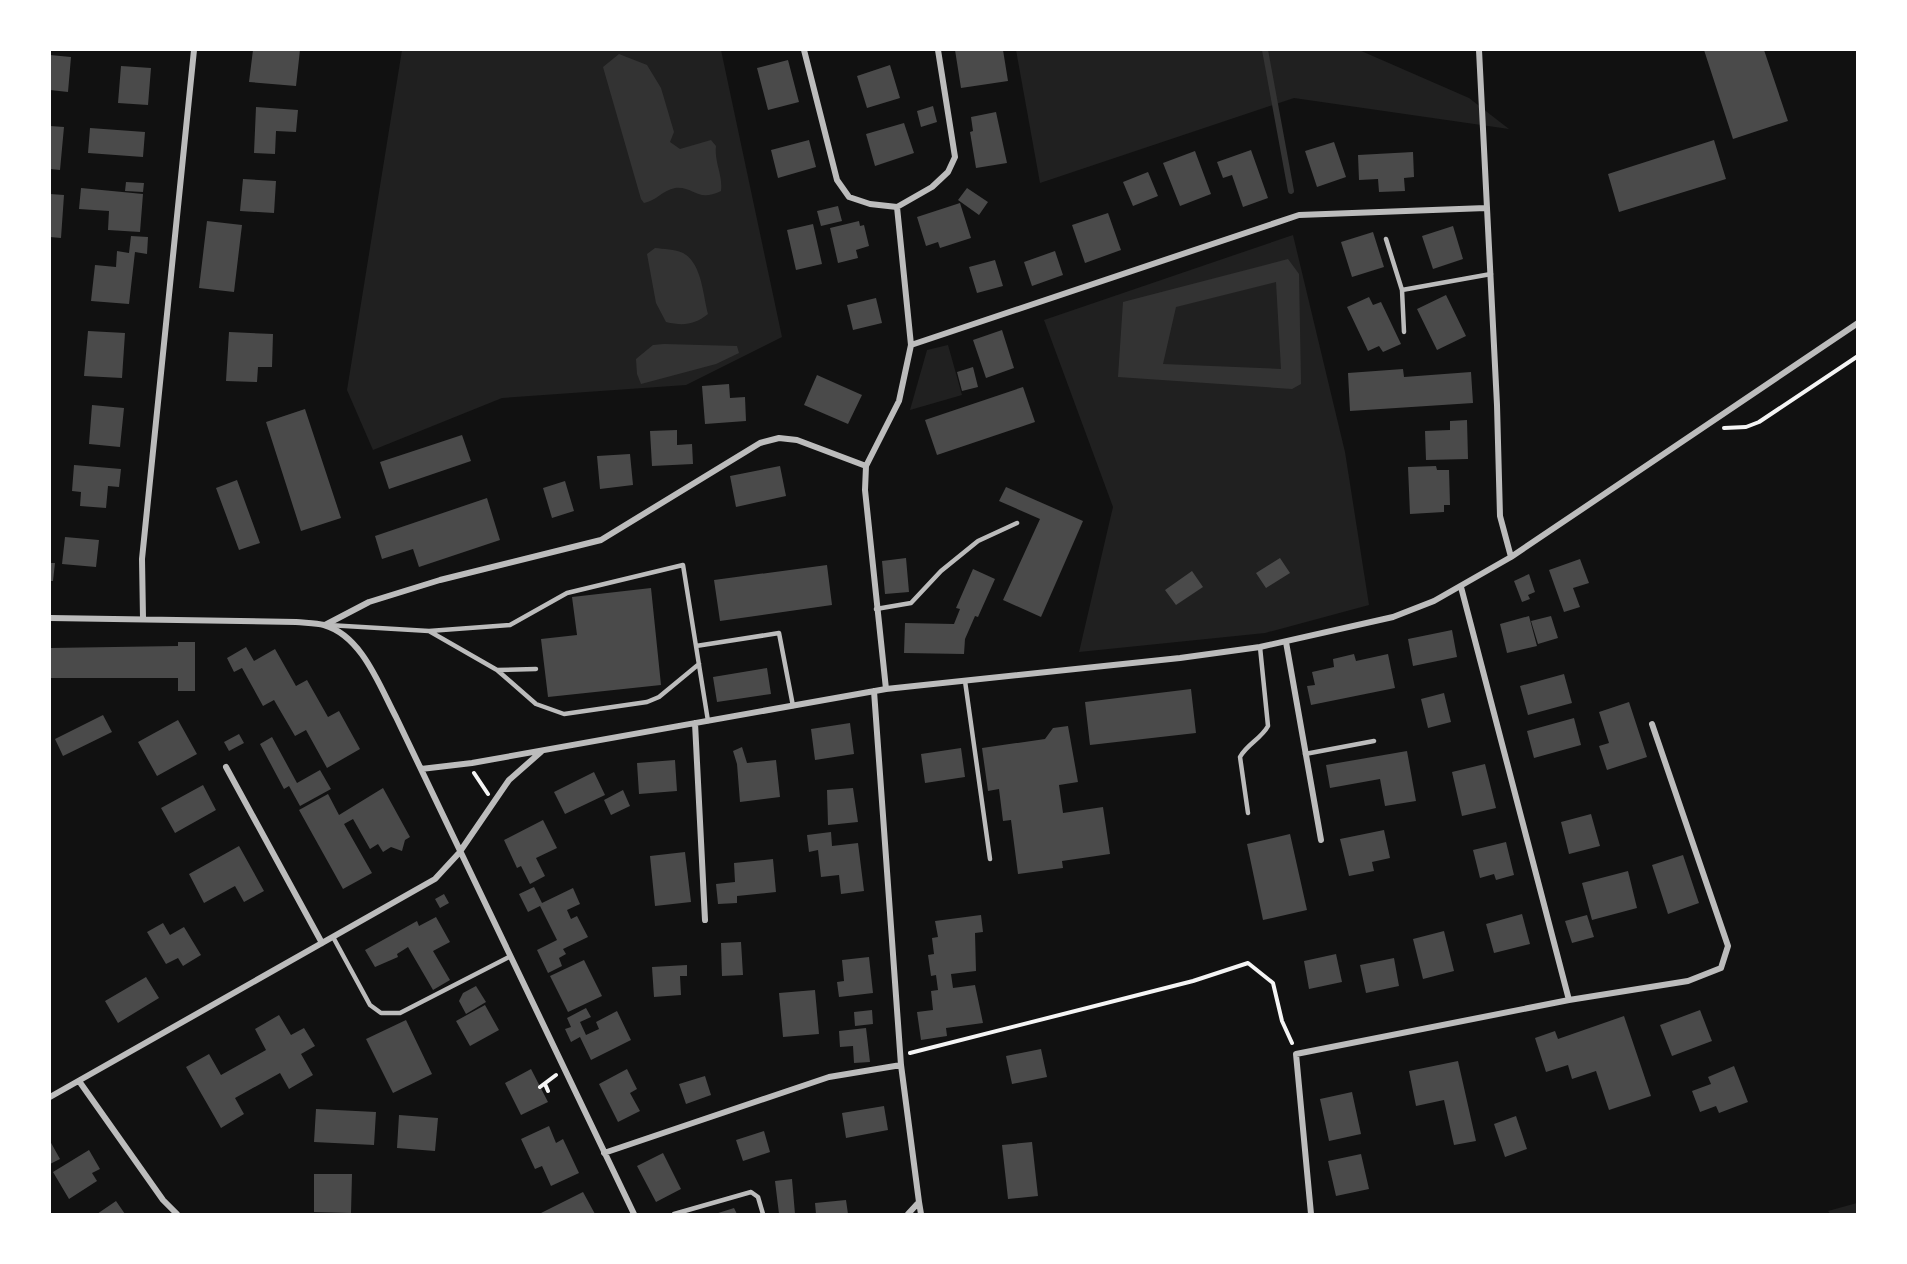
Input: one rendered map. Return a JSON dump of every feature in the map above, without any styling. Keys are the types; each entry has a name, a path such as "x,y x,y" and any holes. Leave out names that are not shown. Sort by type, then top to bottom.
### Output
{"street":[{"path":"143,618 142,559 195,50"},
{"path":"804,50 837,180 849,197 870,204 897,207 932,187 948,172 955,157 938,50"},
{"path":"1479,50 1491,274 1500,516 1511,557"},
{"path":"886,689 866,516 866,466 899,401 911,345 897,207"},
{"path":"911,345 1299,215 1486,208"},
{"path":"421,769 472,763 886,689 1260,647 1392,617 1461,587 1511,557 1857,323"},
{"path":"325,625 369,602 440,580 601,540 760,443 779,438 797,440 866,466"},
{"path":"1461,587 1569,1000"},
{"path":"50,618 296,622 325,625 347,637 363,656 421,769 459,853 634,1215"},
{"path":"1286,642 1321,840"},
{"path":"874,691 900,1054 921,1215"},
{"path":"695,723 705,920"},
{"path":"1311,1215 1296,1054 1569,1000 1688,981 1720,969 1728,946 1652,724"},
{"path":"50,1097 435,879 459,853 508,780 543,750"},
{"path":"226,768 322,943"},
{"path":"604,1153 829,1077 901,1065"},
{"path":"79,1081 163,1200 177,1215"},
{"path":"908,1215 919,1202"}],"lane":[{"path":"1386,239 1402,290 1404,332"},
{"path":"1402,290 1491,274"},
{"path":"876,609 911,603 941,571 978,541 1017,523"},
{"path":"325,625 429,631 510,625 567,593 683,565 708,721"},
{"path":"429,631 497,670 536,704 564,714 647,702 658,697 699,664"},
{"path":"696,646 779,633 793,706"},
{"path":"1248,813 1240,757 1244,749 1263,736 1268,726 1260,647"},
{"path":"497,670 536,669"},
{"path":"965,681 990,859"},
{"path":"1305,754 1374,741"},
{"path":"333,937 370,1005 381,1013 400,1013 509,957"},
{"path":"674,1215 751,1192 758,1197 764,1215"}],"path":[{"path":"1723,428 1746,427 1759,422 1857,356"},
{"path":"472,763 474,776 483,790 495,800"},
{"path":"900,1054 1194,981 1248,963 1273,983 1282,1021 1296,1054"},
{"path":"548,1091 543,1086 547,1080 564,1071"}],"shaded area":[{"path":"402,50 721,50 782,337 686,385 502,398 373,450 347,390"},
{"path":"1016,50 1359,50 1469,98 1509,129 1294,98 1040,183"},
{"path":"619,54 647,65 661,88 674,132 670,142 680,149 711,140 716,146 721,191 701,195 687,189 675,188 648,202 644,203 641,199 603,67"},
{"path":"1293,235 1345,452 1369,605 1265,633 1079,652 1113,507 1044,320"},
{"path":"655,248 683,253 694,264 703,289 708,314 688,324 666,322 656,303 647,254"},
{"path":"1288,259 1299,274 1301,384 1292,389 1118,377 1123,302","holes":["1276,282 1281,369 1163,364 1176,307"]},
{"path":"653,345 737,346 739,353 716,364 641,384 637,374 636,359"},
{"path":"948,345 962,395 910,410 927,350"},
{"path":"1857,1203 1857,1214 1830,1214 1828,1211"}],"building":[{"path":"253,50 300,50 296,86 249,82"},
{"path":"955,50 1003,50 1008,81 961,88"},
{"path":"1704,50 1764,50 1788,121 1733,139"},
{"path":"50,55 71,57 68,92 50,90"},
{"path":"788,60 799,102 768,110 757,68"},
{"path":"890,65 900,98 867,108 857,76"},
{"path":"121,66 151,68 148,105 118,103"},
{"path":"933,106 937,122 921,127 917,111"},
{"path":"256,107 298,110 296,132 276,131 275,154 254,153"},
{"path":"996,112 1007,163 976,168 970,132 973,131 971,117"},
{"path":"904,123 914,153 875,166 866,134"},
{"path":"50,126 64,127 60,170 50,169"},
{"path":"90,128 145,132 143,157 88,153"},
{"path":"809,140 816,167 778,178 771,150"},
{"path":"1714,140 1726,179 1619,212 1608,174"},
{"path":"1334,142 1346,177 1317,187 1305,151"},
{"path":"1251,150 1268,198 1243,207 1232,175 1223,178 1217,162"},
{"path":"1195,151 1211,194 1180,206 1163,163"},
{"path":"1413,152 1414,177 1404,178 1405,191 1379,192 1378,179 1359,180 1358,155"},
{"path":"1148,172 1158,196 1133,206 1123,182"},
{"path":"243,179 276,181 274,213 240,211"},
{"path":"126,182 144,183 143,192 125,191"},
{"path":"81,188 143,194 140,232 108,230 109,211 79,209"},
{"path":"967,188 988,202 979,215 958,200"},
{"path":"50,194 64,195 61,238 50,237"},
{"path":"960,203 971,238 940,248 938,242 926,246 917,217"},
{"path":"838,206 842,221 821,226 817,211"},
{"path":"1108,213 1121,250 1085,263 1072,225"},
{"path":"207,221 242,225 234,292 199,288"},
{"path":"859,221 860,226 864,225 869,246 856,250 858,258 838,263 830,228"},
{"path":"813,224 822,264 796,270 787,230"},
{"path":"1453,226 1463,259 1433,269 1422,236"},
{"path":"1373,232 1384,267 1352,277 1341,242"},
{"path":"131,236 148,237 147,254 135,252 129,304 91,301 95,265 116,267 117,251 129,253"},
{"path":"1055,251 1063,275 1032,286 1024,262"},
{"path":"995,260 1003,286 977,293 969,267"},
{"path":"1446,295 1466,336 1437,350 1417,309"},
{"path":"1369,297 1373,305 1381,302 1401,344 1383,352 1379,346 1368,351 1347,307"},
{"path":"876,298 882,323 853,330 847,305"},
{"path":"1002,330 1014,368 986,378 973,340"},
{"path":"88,331 125,333 122,378 84,376"},
{"path":"229,332 273,334 272,367 258,367 257,382 226,381"},
{"path":"973,367 978,387 962,391 957,372"},
{"path":"1403,369 1404,377 1471,372 1473,403 1350,411 1348,373"},
{"path":"817,375 862,395 848,424 804,405"},
{"path":"729,384 730,398 745,397 746,421 705,424 702,386"},
{"path":"1023,387 1035,422 937,455 925,420"},
{"path":"92,405 124,408 120,447 89,444"},
{"path":"305,409 341,518 301,531 266,422"},
{"path":"1467,420 1468,459 1426,460 1425,431 1450,430 1450,421"},
{"path":"677,430 677,445 692,444 693,464 652,466 650,431"},
{"path":"462,435 471,461 389,489 380,462"},
{"path":"630,454 633,485 600,489 597,456"},
{"path":"74,465 121,469 119,487 108,486 106,508 80,506 81,492 72,491"},
{"path":"780,466 786,496 736,507 730,476"},
{"path":"1436,466 1437,470 1449,470 1450,505 1444,505 1444,512 1410,514 1408,467"},
{"path":"237,480 260,543 239,550 216,488"},
{"path":"565,481 574,511 552,518 543,488"},
{"path":"1006,487 1083,521 1041,617 1003,600 1040,519 999,501"},
{"path":"487,498 500,540 419,567 413,549 382,559 375,536"},
{"path":"65,537 99,540 96,567 62,564"},
{"path":"906,558 909,592 885,594 882,561"},
{"path":"1280,558 1290,573 1266,588 1256,573"},
{"path":"1580,559 1589,583 1573,588 1580,607 1564,612 1549,570"},
{"path":"50,563 55,563 53,581 50,581"},
{"path":"827,565 832,605 720,621 714,580"},
{"path":"973,569 995,579 965,639 964,654 904,653 905,623 954,624 960,609 956,608"},
{"path":"1192,571 1203,587 1176,605 1165,590"},
{"path":"1529,574 1535,592 1528,595 1530,599 1522,602 1514,581"},
{"path":"651,588 661,685 548,697 541,639 577,635 572,597"},
{"path":"1529,616 1537,646 1507,653 1500,624"},
{"path":"1551,616 1558,638 1538,644 1531,621"},
{"path":"1452,630 1457,657 1413,666 1408,639"},
{"path":"178,642 195,642 195,691 178,691 178,678 50,678 50,648 178,646"},
{"path":"246,647 254,661 275,649 296,686 307,680 328,717 339,711 360,749 327,768 306,730 295,736 274,700 263,706 242,668 234,672 227,658"},
{"path":"1354,654 1356,661 1388,654 1395,688 1311,705 1307,686 1315,685 1312,672 1334,667 1333,659"},
{"path":"767,668 771,694 717,702 713,677"},
{"path":"1564,674 1572,703 1528,715 1520,686"},
{"path":"1191,689 1196,733 1090,745 1085,702"},
{"path":"1444,693 1451,722 1428,728 1421,699"},
{"path":"1629,702 1647,757 1607,770 1599,746 1609,743 1599,712"},
{"path":"103,715 112,732 63,756 55,739"},
{"path":"1574,718 1581,745 1534,758 1527,731"},
{"path":"178,720 197,754 157,776 138,742"},
{"path":"850,723 854,754 815,760 811,729"},
{"path":"1068,726 1078,782 1059,785 1063,813 1103,807 1110,854 1062,861 1063,868 1018,874 1011,820 1003,821 999,789 988,791 982,748 1045,739 1053,728"},
{"path":"239,734 244,743 229,751 224,742"},
{"path":"272,737 297,783 320,770 331,789 300,806 289,786 284,789 260,744"},
{"path":"742,747 747,763 776,760 780,797 740,802 737,764 733,751"},
{"path":"961,748 965,777 925,783 921,754"},
{"path":"1407,751 1416,801 1385,806 1380,779 1330,788 1326,765"},
{"path":"675,760 677,791 639,794 637,763"},
{"path":"1485,764 1496,808 1462,816 1452,772"},
{"path":"594,772 605,795 565,814 554,792"},
{"path":"203,785 216,810 175,833 161,808"},
{"path":"383,788 410,837 405,840 402,851 391,847 383,852 378,844 370,849 353,819 344,824 372,873 343,889 299,810 328,794 339,815"},
{"path":"853,788 858,822 828,825 827,790"},
{"path":"623,790 630,806 611,815 604,800"},
{"path":"1591,814 1600,846 1569,854 1561,822"},
{"path":"543,820 557,848 536,858 545,876 530,884 521,866 517,868 504,840"},
{"path":"1384,830 1390,858 1372,862 1374,871 1349,876 1340,839"},
{"path":"831,832 832,846 858,843 864,891 841,894 839,875 821,877 818,850 809,852 807,835"},
{"path":"1290,834 1307,910 1263,920 1247,844"},
{"path":"1506,842 1514,875 1496,880 1494,874 1480,878 1473,850"},
{"path":"239,846 264,891 244,902 235,886 204,903 189,874"},
{"path":"685,852 691,902 655,906 650,856"},
{"path":"1683,855 1699,903 1668,914 1652,865"},
{"path":"773,859 776,892 737,896 737,903 718,904 716,884 735,882 734,863"},
{"path":"1628,871 1637,908 1592,920 1582,883"},
{"path":"534,887 542,903 573,888 580,904 567,910 571,919 577,916 588,937 563,949 566,954 559,958 562,966 548,973 537,950 557,940 540,906 528,912 519,894"},
{"path":"444,894 449,903 440,908 435,899"},
{"path":"1522,914 1530,944 1494,953 1486,924"},
{"path":"981,915 983,932 975,933 976,971 951,974 953,988 975,985 983,1023 946,1028 947,1036 921,1040 917,1012 933,1010 931,991 938,990 936,975 931,976 928,955 934,954 932,938 938,937 935,921"},
{"path":"1587,915 1594,937 1572,943 1565,921"},
{"path":"436,917 450,942 433,951 450,980 433,990 408,947 397,954 398,957 375,967 365,950 417,921 419,926"},
{"path":"163,923 170,935 184,927 201,955 183,966 178,958 166,964 147,932"},
{"path":"1444,931 1454,971 1423,979 1413,939"},
{"path":"741,942 743,975 722,976 721,943"},
{"path":"1336,954 1342,982 1309,989 1304,961"},
{"path":"869,957 873,993 839,997 837,982 844,981 842,960"},
{"path":"1394,958 1399,986 1366,993 1360,965"},
{"path":"584,960 602,996 568,1012 550,976"},
{"path":"687,965 687,976 680,976 681,995 654,997 652,967"},
{"path":"146,977 159,998 118,1023 105,1001"},
{"path":"476,986 486,1002 466,1014 459,1001 463,993"},
{"path":"815,990 819,1034 783,1037 779,993"},
{"path":"485,1005 499,1030 470,1046 456,1021"},
{"path":"586,1008 591,1017 580,1022 586,1035 599,1029 596,1022 617,1011 631,1040 591,1060 580,1037 571,1042 565,1029 571,1027 567,1018"},
{"path":"872,1010 873,1024 855,1026 854,1012"},
{"path":"1700,1010 1712,1041 1672,1056 1660,1025"},
{"path":"279,1015 291,1035 304,1028 315,1046 301,1054 313,1075 289,1089 280,1073 235,1098 244,1114 221,1128 186,1067 209,1054 221,1075 266,1050 255,1029"},
{"path":"1624,1016 1651,1096 1609,1110 1596,1071 1572,1079 1568,1065 1546,1072 1535,1038 1555,1031 1558,1039"},
{"path":"406,1020 432,1074 393,1093 366,1039"},
{"path":"866,1028 870,1062 854,1063 853,1046 840,1047 839,1031"},
{"path":"1041,1049 1047,1077 1012,1084 1006,1056"},
{"path":"1458,1061 1476,1141 1454,1145 1444,1100 1416,1106 1409,1071"},
{"path":"1734,1066 1748,1102 1719,1113 1716,1106 1700,1112 1692,1091 1711,1084 1708,1077"},
{"path":"531,1069 548,1102 521,1115 505,1083"},
{"path":"627,1069 637,1089 630,1093 640,1111 618,1122 599,1084"},
{"path":"705,1076 711,1095 686,1104 679,1084"},
{"path":"1352,1092 1361,1134 1329,1141 1320,1099"},
{"path":"884,1106 888,1130 846,1138 842,1113"},
{"path":"316,1109 376,1112 374,1145 314,1142"},
{"path":"399,1115 438,1118 435,1151 397,1148"},
{"path":"1516,1116 1527,1149 1505,1157 1494,1124"},
{"path":"549,1126 556,1143 563,1139 579,1173 551,1186 542,1166 535,1169 521,1139"},
{"path":"764,1131 770,1152 743,1161 736,1140"},
{"path":"50,1141 60,1159 50,1164"},
{"path":"1032,1142 1038,1196 1008,1199 1002,1145"},
{"path":"89,1150 100,1169 92,1173 97,1181 69,1199 53,1172"},
{"path":"663,1153 681,1189 656,1202 637,1166"},
{"path":"1361,1154 1369,1189 1336,1196 1328,1161"},
{"path":"314,1174 352,1174 351,1213 314,1212"},
{"path":"792,1179 795,1214 779,1214 775,1181"},
{"path":"583,1192 595,1214 539,1214"},
{"path":"846,1200 848,1214 816,1214 815,1203"},
{"path":"116,1201 125,1214 97,1214"},
{"path":"734,1208 737,1214 715,1214"}],"waterway":[{"path":"1265,50 1291,191"}]}
